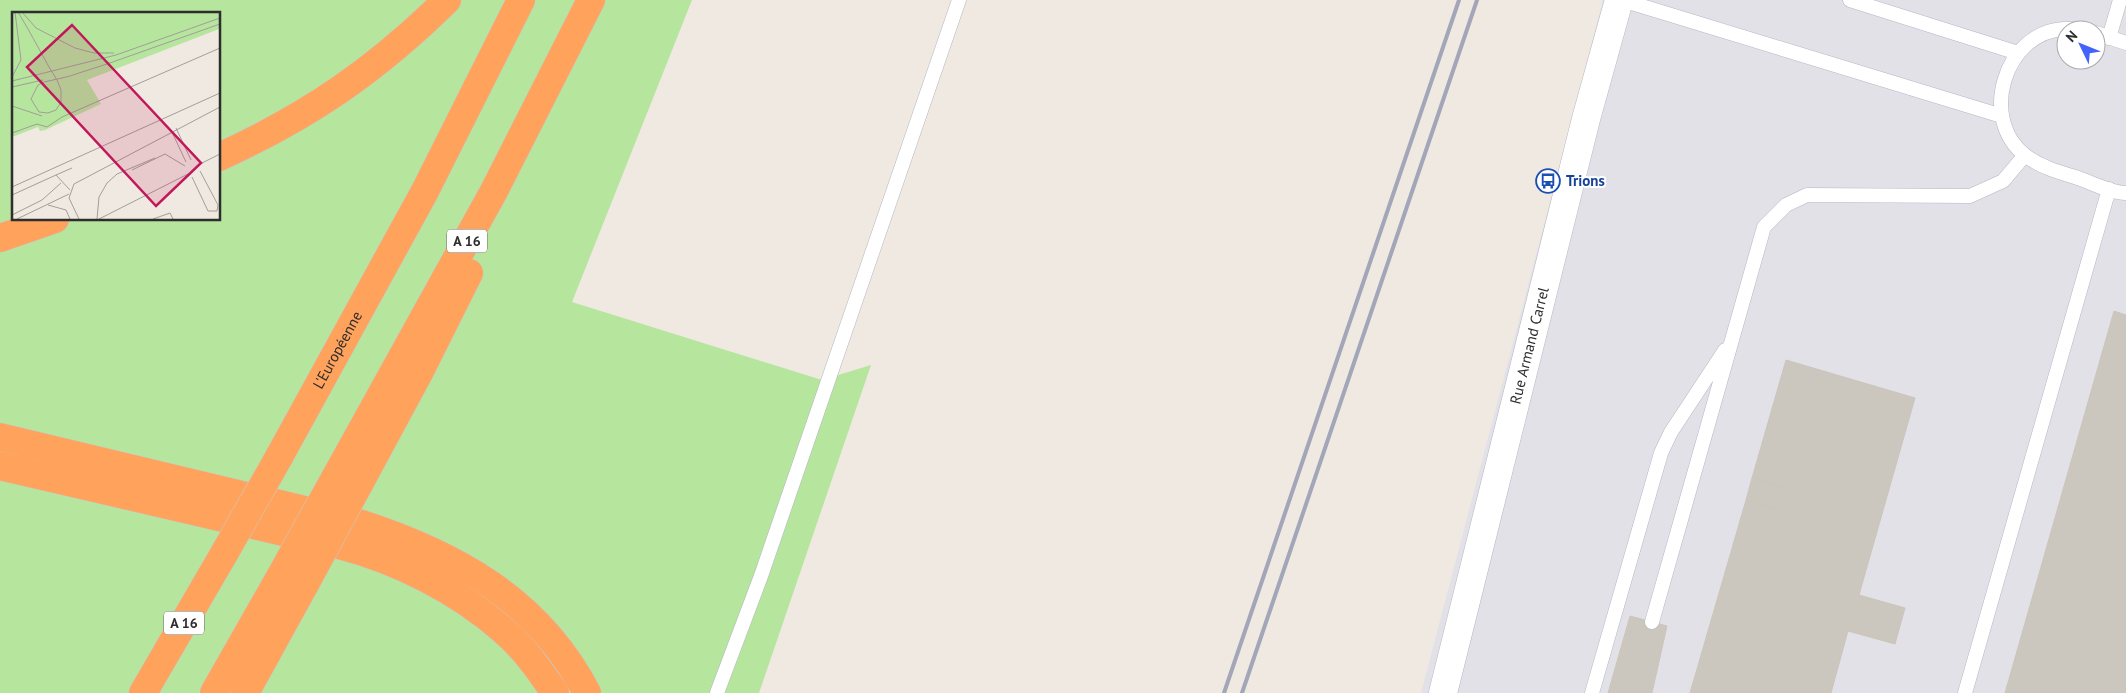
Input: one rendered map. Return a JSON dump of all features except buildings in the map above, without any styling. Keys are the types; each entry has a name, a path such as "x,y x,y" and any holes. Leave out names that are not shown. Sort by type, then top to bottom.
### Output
{"highway":[{"path":"220,157 292,122 334,95 399,44 447,0"},
{"name":"L'Européenne","path":"143,693 279,457 425,191 521,0"},
{"name":"A 16","path":"214,693 293,580 347,481 591,0"},
{"path":"0,238 53,220"},
{"path":"0,437 359,523 412,542 476,575 525,610 554,641 587,693"},
{"path":"0,466 339,544 376,556 434,583 488,618 520,647 554,693"},
{"path":"246,693 293,580"}],"street":[{"name":"Rue Armand Carrel","path":"1444,693 1586,120 1620,0"}],"lane":[{"path":"717,693 761,576 959,0"},
{"path":"1620,0 2002,116"},
{"path":"1850,0 2018,53"},
{"path":"2106,29 2120,0"},
{"path":"2056,29 2035,38 2018,53 2006,72 2000,94 2002,116 2010,138 2025,155 2044,167 2126,193"},
{"path":"2106,36 2126,43"},
{"path":"1652,622 1764,227 1786,205 1807,195 1970,196 2003,181 2025,155"},
{"path":"1965,693 2109,188"},
{"path":"1592,693 1661,453 1671,432 1732,339"}],"shaded area":[{"path":"1603,0 2126,0 2126,693 1421,693"}],"green space":[{"path":"0,0 692,0 572,302 822,380 871,365 759,693 0,693"}],"railway":[{"path":"1224,693 1459,0"},
{"path":"1242,693 1477,0"}],"place":[{"name":"Trions","path":"1548,181"}]}
